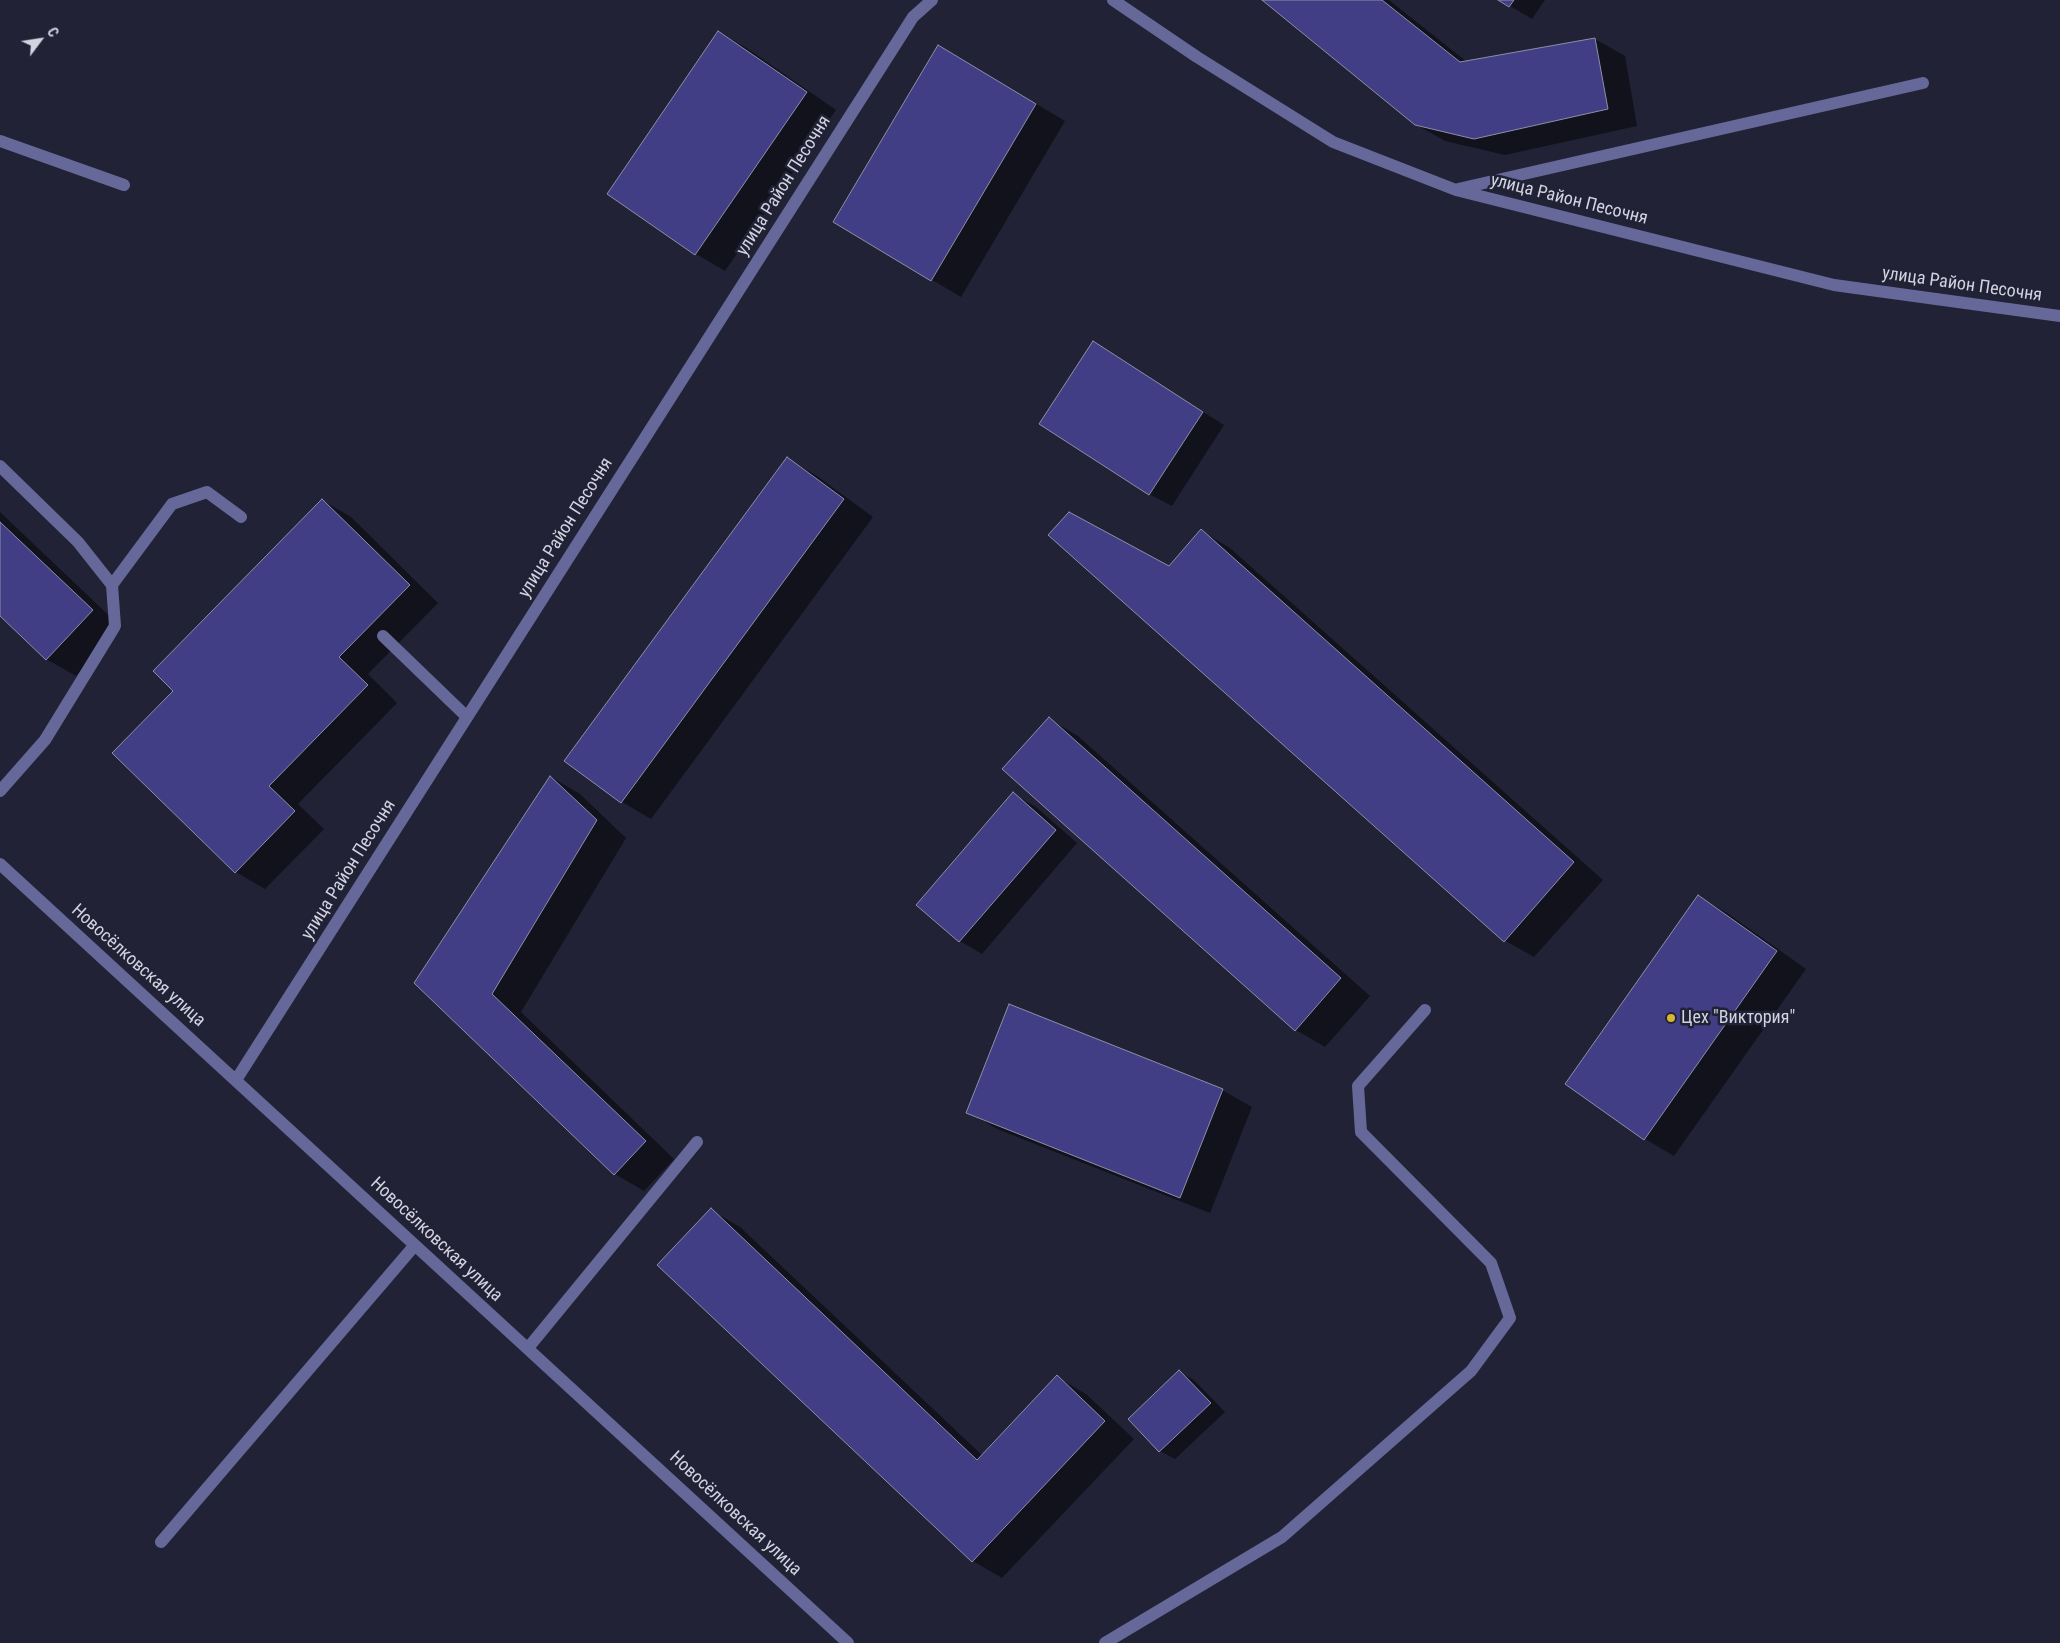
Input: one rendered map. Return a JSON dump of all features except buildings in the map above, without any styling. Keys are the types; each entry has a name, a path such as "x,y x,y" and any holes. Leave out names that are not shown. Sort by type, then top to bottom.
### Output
{"street":[{"name":"улица Район Песочня","path":"236,1080 913,17 932,0"},
{"name":"улица Район Песочня","path":"1113,0 1197,57 1333,142 1456,190 1834,285 2060,316"},
{"path":"1456,190 1923,83"},
{"path":"0,141 124,185"},
{"path":"0,466 78,542 112,585 115,626 45,740 0,791"},
{"path":"112,585 172,504 207,492 240,517"},
{"path":"383,636 467,717"},
{"name":"Новосёлковская улица","path":"0,864 848,1643"},
{"path":"1105,1643 1282,1537 1471,1372 1510,1318 1490,1263 1361,1132 1358,1086 1425,1010"},
{"path":"528,1348 697,1142"},
{"path":"161,1542 415,1245"}],"place":[{"name":"Цех \"Виктория\"","path":"1671,1018"}]}
